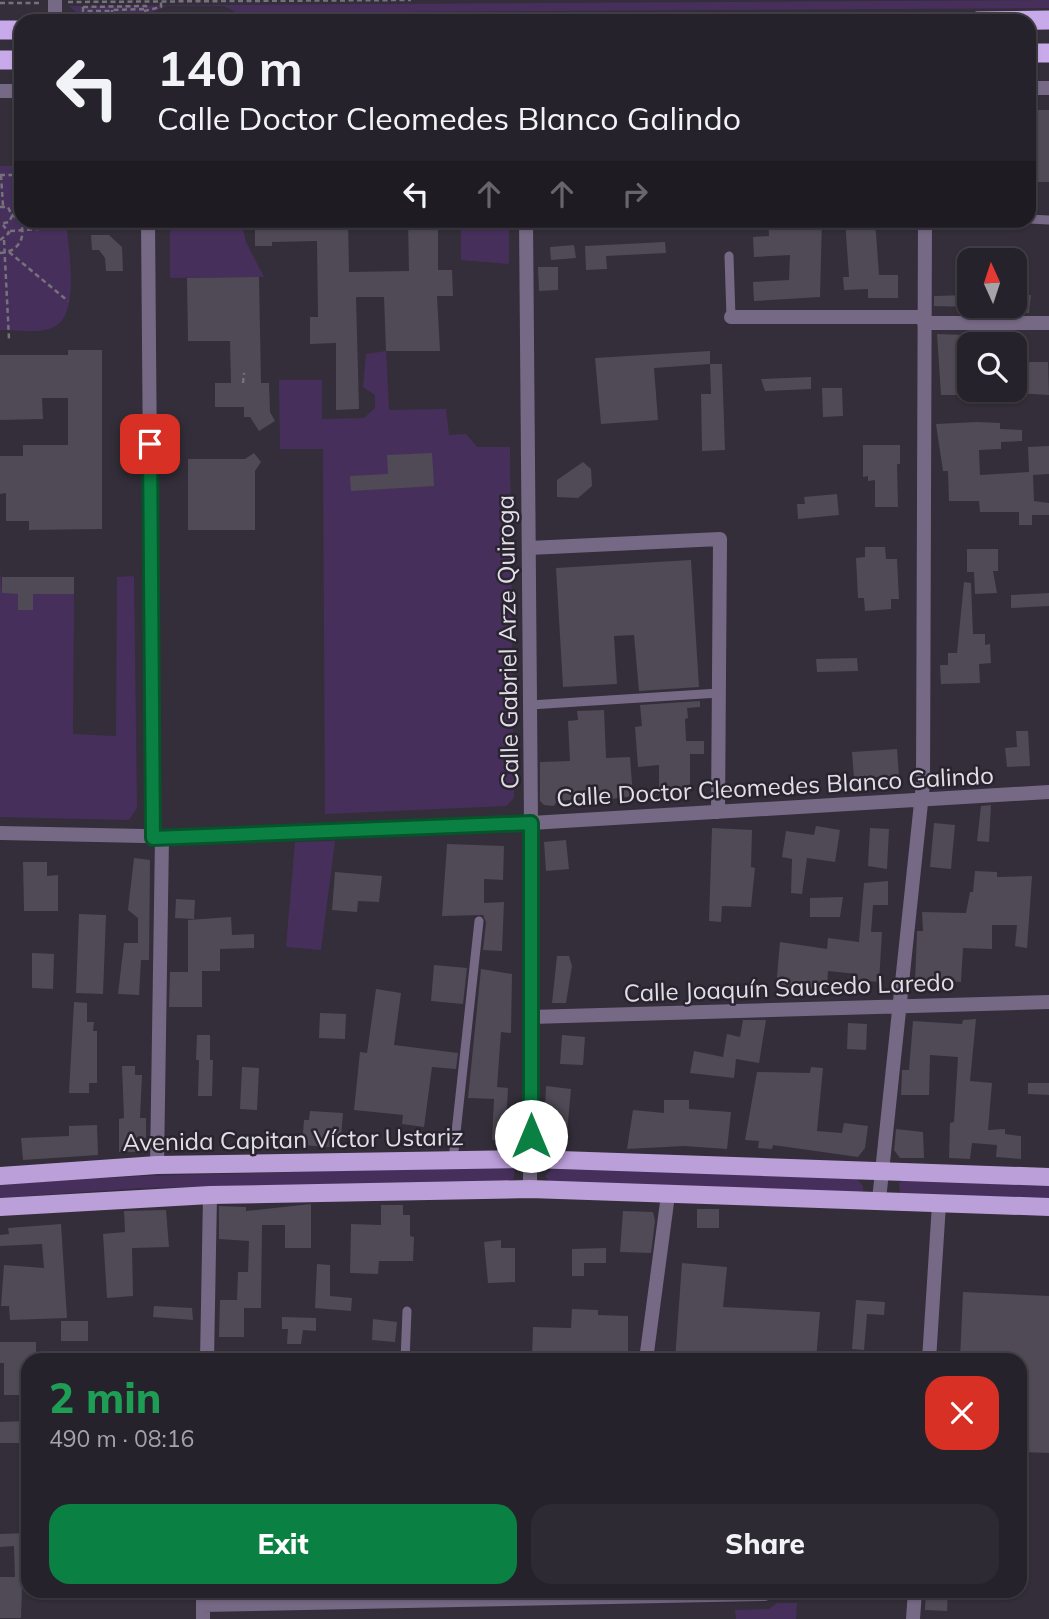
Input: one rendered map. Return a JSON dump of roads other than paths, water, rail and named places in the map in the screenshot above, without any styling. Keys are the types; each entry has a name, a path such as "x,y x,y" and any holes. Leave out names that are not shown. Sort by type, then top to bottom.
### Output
{"main road":[{"name":"Avenida Capitan Víctor Ustariz","path":"0,1176 157,1165 531,1159 1049,1177"},
{"path":"0,1207 209,1195 530,1189 1049,1207"}],"street":[{"path":"148,228 157,838 157,1165"},
{"name":"Calle Gabriel Arze Quiroga","path":"526,228 531,823 530,1189"},
{"path":"879,1200 923,785 925,228"},
{"path":"731,317 1049,323"},
{"path":"529,548 720,539 718,812"},
{"name":"Calle Doctor Cleomedes Blanco Galindo","path":"0,833 157,838 531,823 1049,792"},
{"name":"Calle Joaquín Saucedo Laredo","path":"531,1017 1049,1002"},
{"path":"207,1353 209,1195"},
{"path":"647,1353 668,1195"},
{"path":"929,1353 939,1204"},
{"path":"203,1605 465,1598"},
{"path":"913,1619 914,1598"}],"lane":[{"path":"729,256 731,317"},
{"path":"530,705 719,693"},
{"path":"453,1160 479,921"},
{"path":"405,1353 407,1311"}]}
